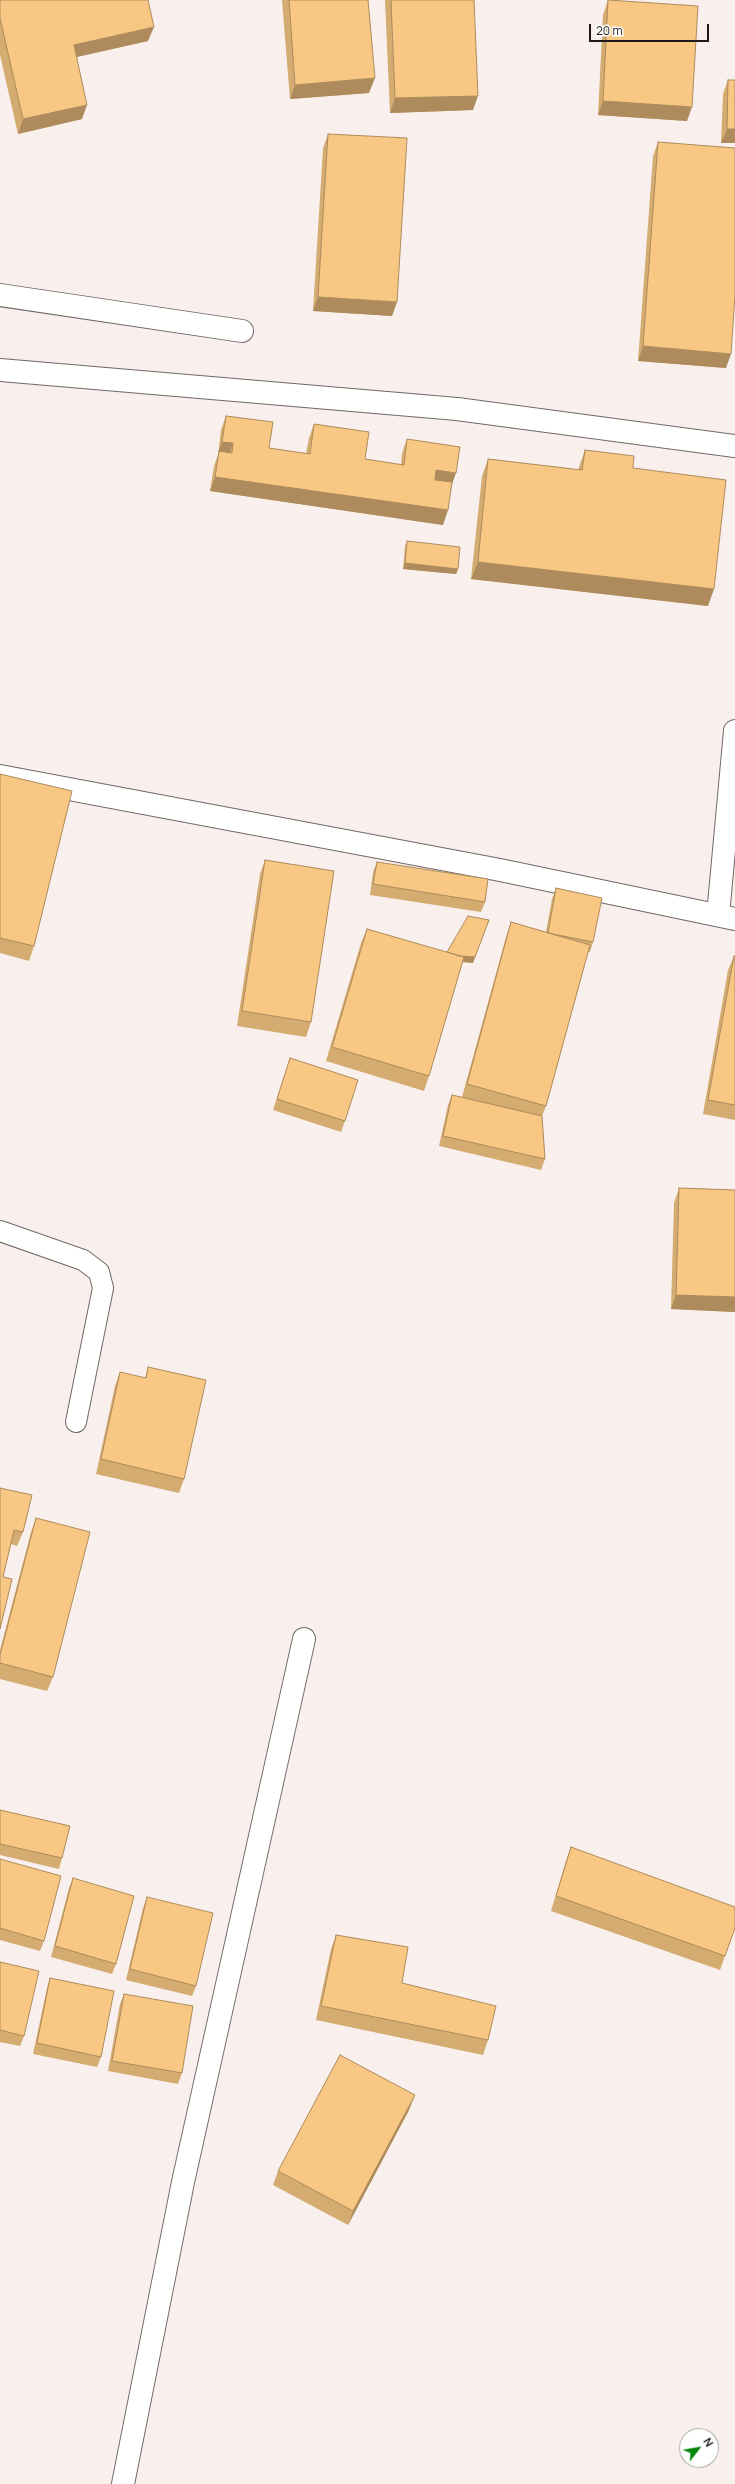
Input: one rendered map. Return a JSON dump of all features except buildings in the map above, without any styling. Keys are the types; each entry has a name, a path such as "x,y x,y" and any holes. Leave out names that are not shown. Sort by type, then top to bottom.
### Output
{"street":[{"path":"0,295 242,331"},
{"path":"0,370 457,409 735,446"},
{"path":"0,776 500,870 726,917 735,731"},
{"path":"123,2484 183,2182 304,1639"}],"lane":[{"path":"0,1231 83,1260 99,1272 103,1288 76,1422"}]}
